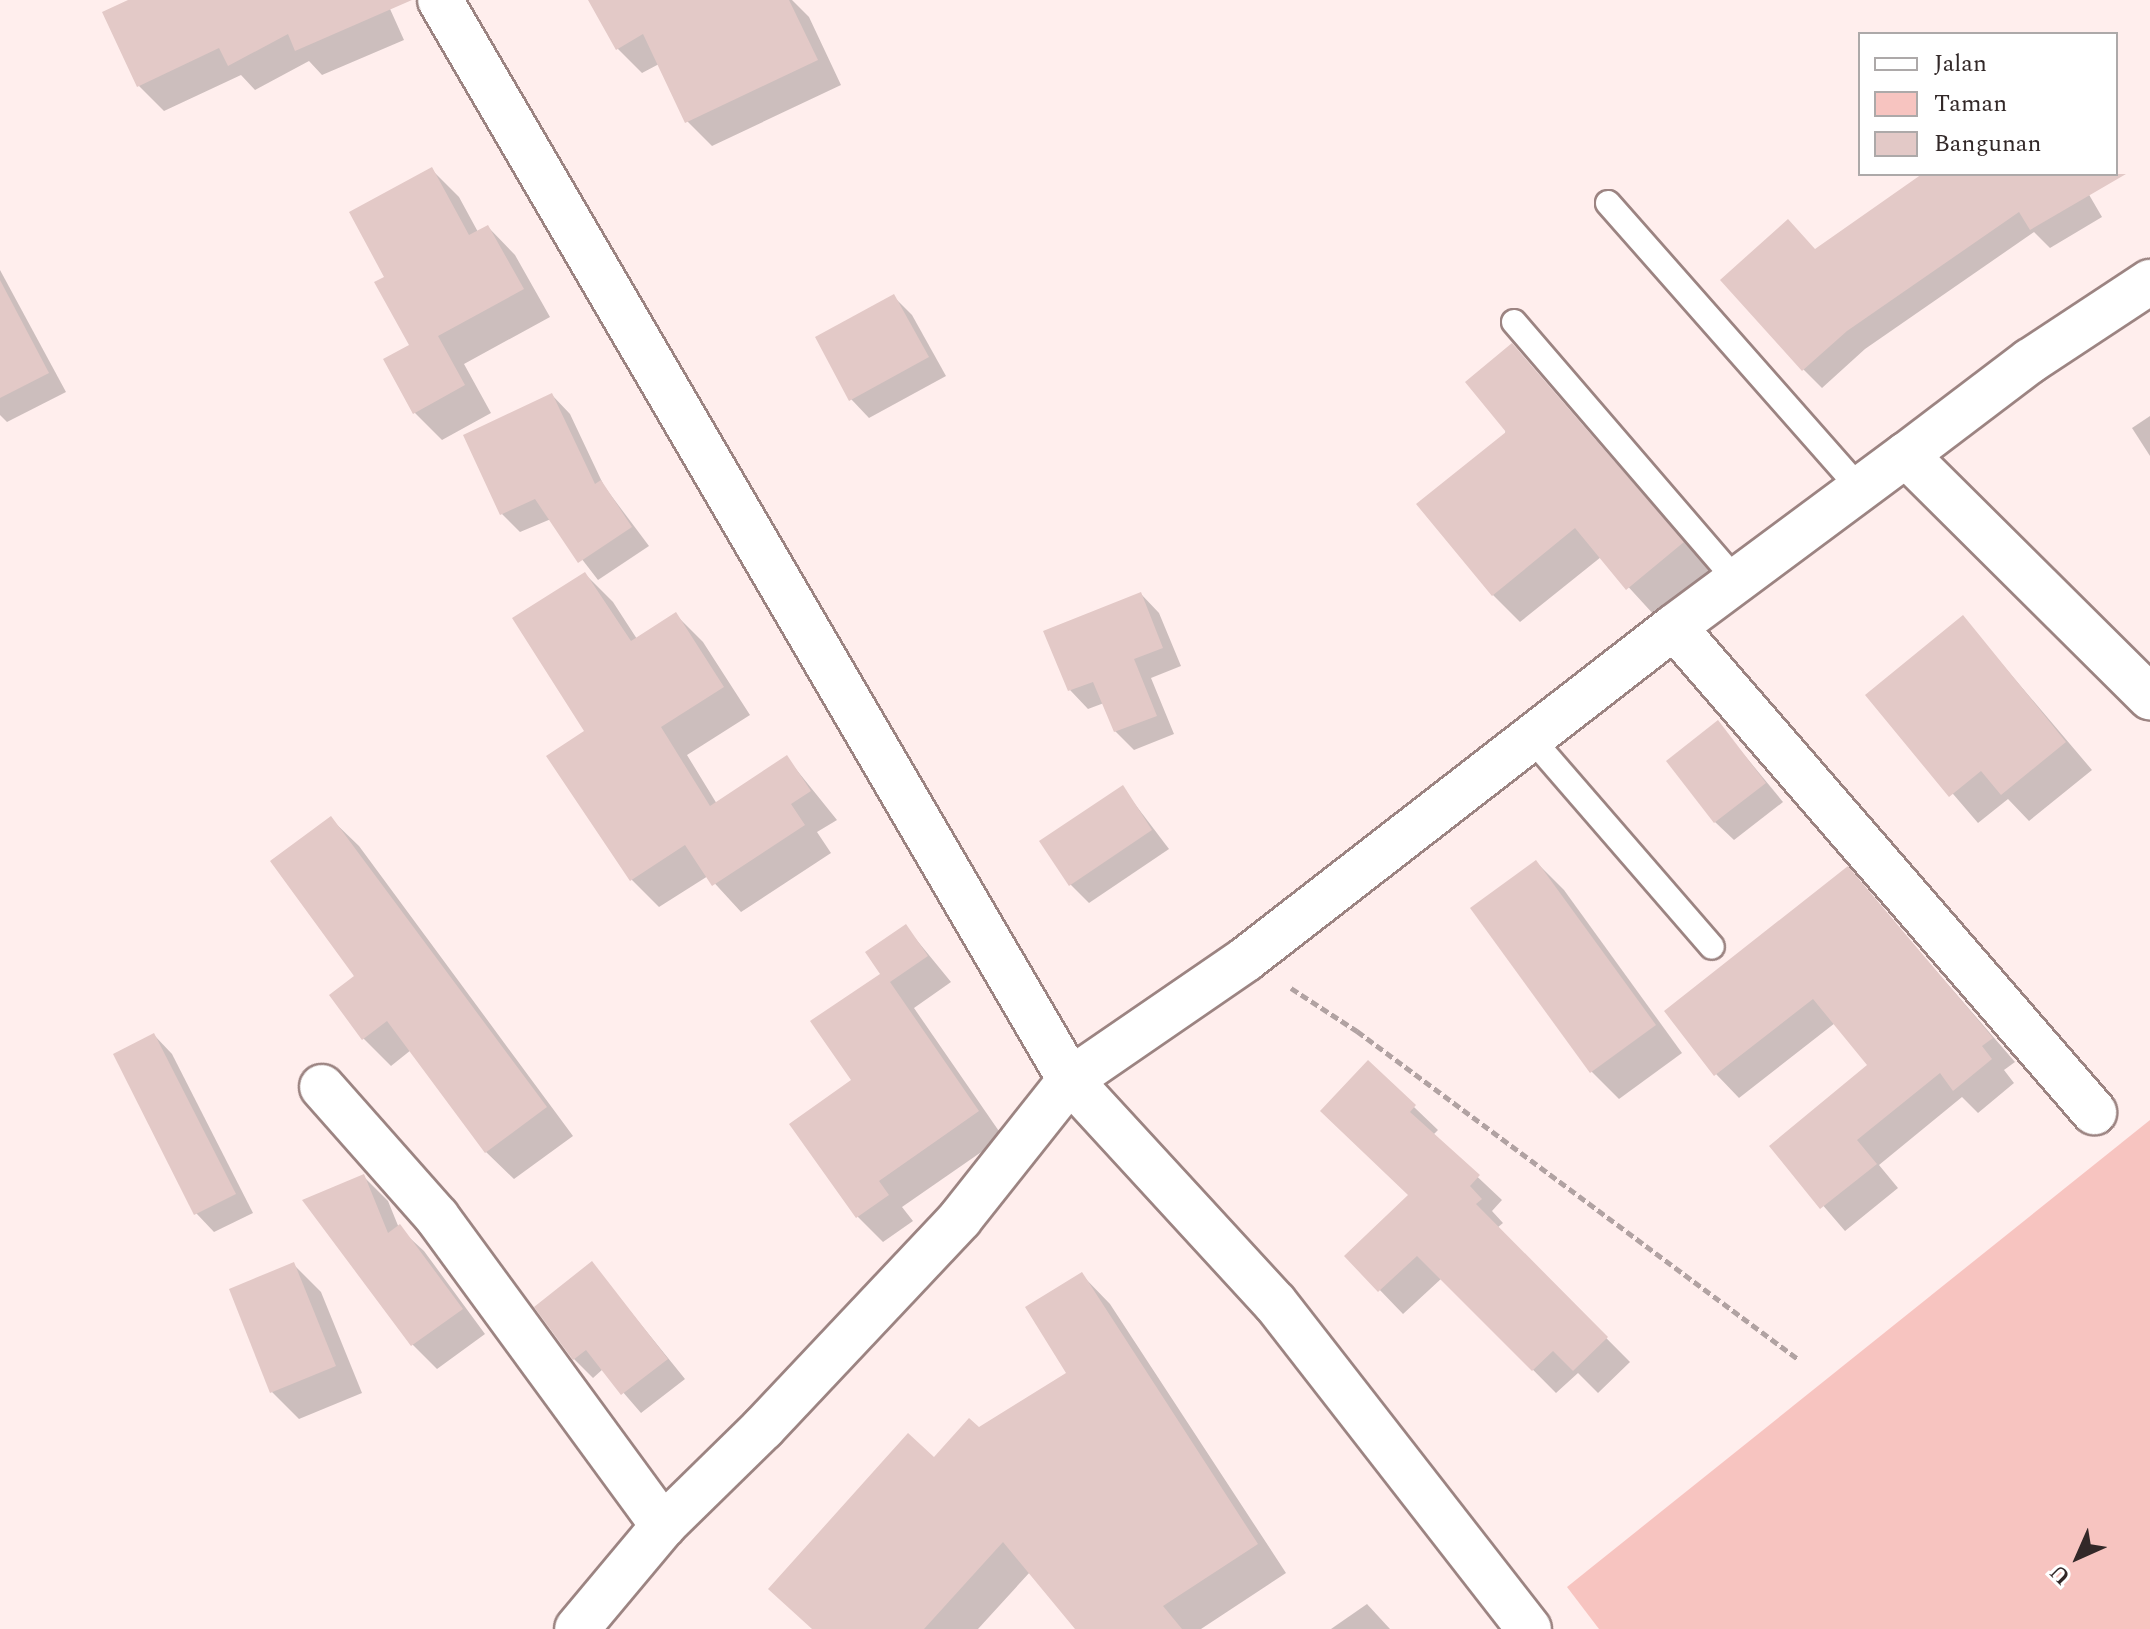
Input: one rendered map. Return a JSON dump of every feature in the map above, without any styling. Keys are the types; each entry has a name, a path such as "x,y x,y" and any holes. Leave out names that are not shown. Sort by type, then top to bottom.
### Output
{"street":[{"path":"440,0 1070,1080 1275,1303 1529,1629"},
{"path":"577,1629 663,1526 763,1428 960,1219 1070,1080 1246,959 1674,627 2030,361 2150,282"},
{"path":"1906,455 2150,697"},
{"path":"1674,627 2094,1112"},
{"path":"322,1087 437,1217 663,1526"}],"lane":[{"path":"1608,203 1860,489"},
{"path":"1514,322 1737,581"},
{"path":"1531,738 1712,947"}],"path":[{"path":"1246,959 1357,1031 1798,1359"}],"green space":[{"path":"2150,1120 2150,1629 1599,1629 1567,1587"}],"building":[{"path":"128,0 412,0 295,51 288,34 228,66 219,48 137,87 102,12"},
{"path":"588,0 789,0 818,60 685,123 643,34 616,50"},
{"path":"432,167 469,235 488,225 524,289 438,336 465,385 413,414 383,359 409,345 374,282 384,277 349,212"},
{"path":"2126,174 2030,230 2019,212 1847,331 1802,371 1720,280 1788,219 1815,249 1919,176"},
{"path":"0,280 49,373 0,398"},
{"path":"894,294 929,357 849,401 815,337"},
{"path":"1512,343 1684,542 1626,590 1575,528 1492,596 1416,504 1506,432 1465,382"},
{"path":"552,393 595,484 601,480 632,527 578,563 535,499 500,515 463,435"},
{"path":"585,572 631,641 676,612 724,687 661,727 710,806 787,755 811,791 791,804 805,825 712,886 685,845 630,881 546,756 584,731 512,618"},
{"path":"1141,592 1163,648 1134,659 1157,716 1114,732 1093,682 1068,691 1043,631"},
{"path":"1963,615 2066,742 2001,795 1981,771 1949,797 1865,695"},
{"path":"1718,720 1766,783 1714,823 1666,761"},
{"path":"1123,785 1152,830 1069,886 1039,841"},
{"path":"331,816 547,1107 485,1153 387,1021 362,1040 329,995 354,976 270,861"},
{"path":"1536,860 1656,1025 1590,1073 1470,908"},
{"path":"1848,866 1993,1038 1982,1046 1992,1059 1953,1091 1940,1073 1857,1140 1877,1164 1820,1209 1769,1146 1867,1065 1813,999 1714,1076 1664,1011"},
{"path":"906,924 928,956 890,982 979,1111 879,1181 889,1195 856,1218 789,1124 851,1080 810,1021 880,974 865,952"},
{"path":"154,1033 236,1194 194,1215 113,1054"},
{"path":"1368,1060 1416,1105 1410,1112 1480,1175 1470,1186 1482,1199 1476,1204 1608,1337 1573,1371 1553,1351 1532,1371 1417,1256 1378,1292 1344,1256 1408,1195 1320,1111"},
{"path":"364,1174 388,1233 400,1224 463,1309 411,1346 302,1200"},
{"path":"592,1261 668,1359 621,1395 586,1350 573,1360 534,1307"},
{"path":"294,1262 336,1366 270,1393 229,1289"},
{"path":"1082,1272 1258,1544 1163,1606 1182,1629 1075,1629 1003,1542 924,1629 812,1629 768,1589 908,1433 934,1457 969,1418 979,1427 1066,1373 1025,1307"}]}
